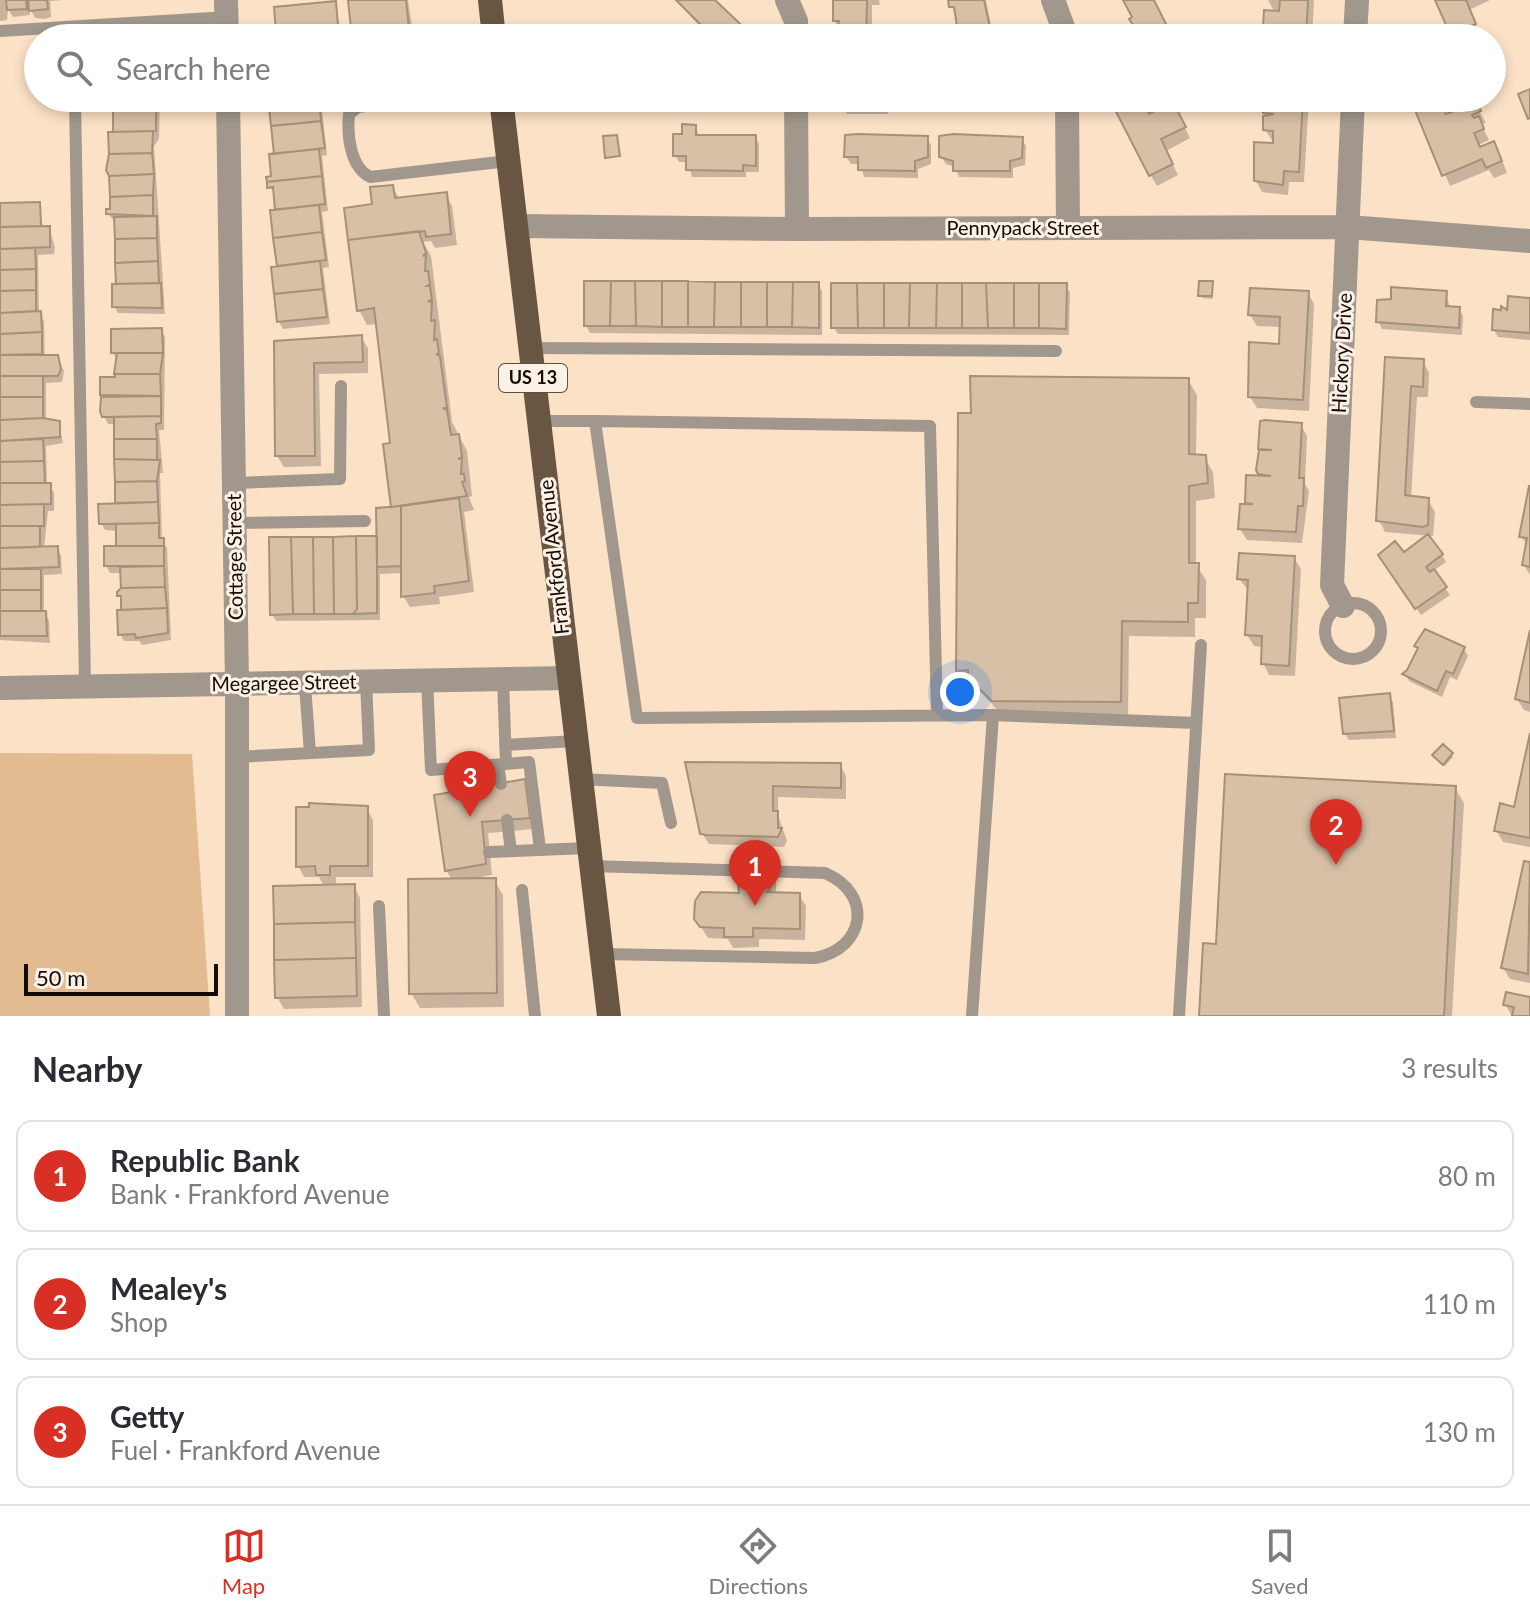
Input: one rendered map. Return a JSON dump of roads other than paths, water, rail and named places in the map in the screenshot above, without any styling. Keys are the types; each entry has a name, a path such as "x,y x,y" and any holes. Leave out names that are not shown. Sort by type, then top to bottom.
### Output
{"main road":[{"path":"490,0 493,24"},
{"name":"Frankford Avenue","path":"503,112 609,1016"}],"street":[{"path":"787,0 796,24"},
{"path":"1053,0 1062,24"},
{"path":"1356,24 1357,0"},
{"name":"Cottage Street","path":"228,112 237,684 237,1016"},
{"path":"796,112 797,229"},
{"path":"1067,112 1068,228"},
{"name":"Hickory Drive","path":"1343,606 1332,585 1352,112"},
{"name":"Pennypack Street","path":"516,226 797,229 1348,227 1530,241"},
{"name":"Megargee Street","path":"0,688 568,678"}],"lane":[{"path":"161,24 227,18"},
{"path":"0,31 24,31"},
{"path":"75,112 85,686"},
{"path":"352,112 349,114 356,165 370,177 508,161"},
{"path":"530,348 1056,351"},
{"path":"234,483 340,479 341,386"},
{"path":"1476,402 1530,404"},
{"path":"538,421 930,426 937,715"},
{"path":"595,421 637,718 993,715 1196,723"},
{"path":"235,523 365,521"},
{"path":"1362,605 1377,616 1381,625 1378,644 1364,658 1345,658 1330,647 1326,628 1329,619 1343,606 1362,605"},
{"path":"1179,1016 1201,645"},
{"path":"501,784 505,745 503,679"},
{"path":"427,680 431,770 529,762 540,849"},
{"path":"237,757 369,750 366,681"},
{"path":"305,685 310,753"},
{"path":"972,1016 993,715"},
{"path":"505,745 576,741"},
{"path":"477,767 480,789"},
{"path":"580,779 662,783 671,823"},
{"path":"507,820 511,851"},
{"path":"489,852 540,849 590,857 825,873 848,887 858,913 850,939 841,949 815,958 602,954"},
{"path":"522,890 535,1016"},
{"path":"379,906 384,1016"}],"place":[{"name":"Getty","path":"470,817"},
{"name":"Mealey's","path":"1336,865"},
{"name":"Republic Bank","path":"755,906"}]}
